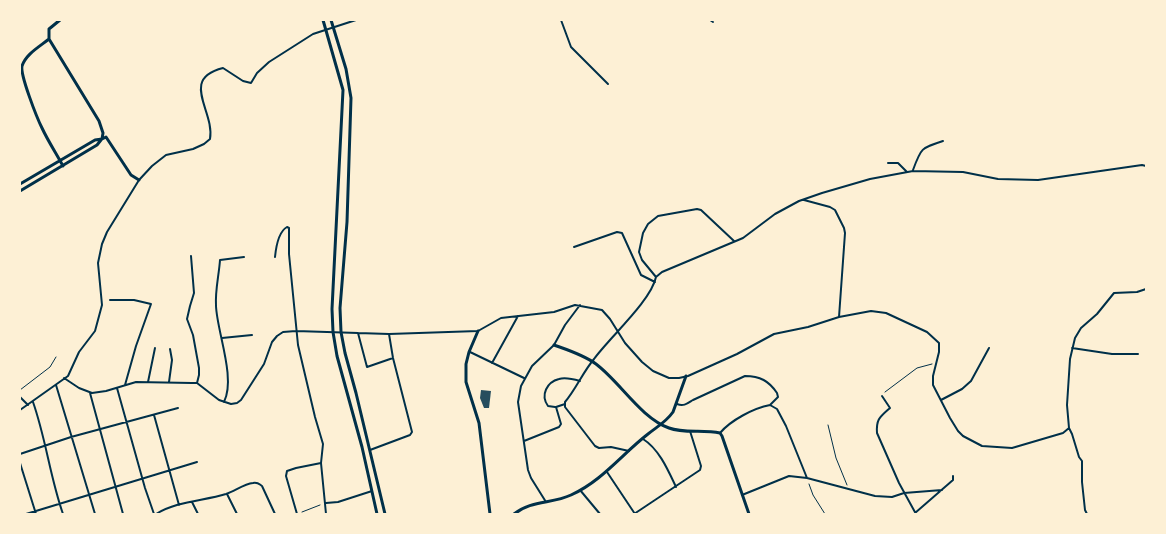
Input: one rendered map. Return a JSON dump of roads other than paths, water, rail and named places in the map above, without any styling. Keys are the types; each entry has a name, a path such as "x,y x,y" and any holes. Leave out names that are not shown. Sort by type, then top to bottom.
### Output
{"street":[{"path":"60,20 49,29 49,39 99,121 103,133 102,140"},
{"path":"323,20 343,90 332,309 333,332 377,514"},
{"path":"331,20 346,69 351,98 347,222 340,308 341,332 385,514"},
{"path":"20,410 70,373 79,352 95,331 102,305 98,263 102,244 139,180 166,155 199,146 210,139 210,125 201,87 205,76 211,71 223,68 243,81 251,83 257,73 269,62 312,34 356,20"},
{"path":"561,20 572,47 608,84"},
{"path":"49,39 30,53 21,68 42,128 63,166"},
{"path":"20,191 97,145 106,137 131,175 139,180"},
{"path":"20,184 95,140 102,140"},
{"path":"913,171 919,153 924,148 943,141"},
{"path":"888,163 898,163 907,171"},
{"path":"580,381 556,379 544,390 548,406 556,407 565,404 565,402 580,381 592,361 642,302 656,277 662,272 753,232 775,214 822,193 907,171 963,172 999,179 1038,180 1146,166"},
{"path":"804,200 830,207 844,228 839,317"},
{"path":"656,277 642,260 639,252 643,233 648,224 658,216 698,208 734,241"},
{"path":"275,256 283,230 290,228 289,254 296,331 301,363 323,444 321,464 326,514"},
{"path":"574,247 617,232 622,233 641,275 655,282"},
{"path":"191,256 194,293 187,319 193,335 199,368 197,383"},
{"path":"224,402 228,392 216,305 220,260 244,257"},
{"path":"1087,514 1083,502 1082,461 1078,457 1069,428 1067,405 1072,348 1081,328 1097,314 1114,293 1137,292 1146,289"},
{"path":"110,300 134,300 151,304 125,385"},
{"path":"64,378 90,393 136,382 197,383 219,400 231,404 241,400 264,364 272,342 283,332 389,334 478,331 501,318 554,312 575,304 602,310 625,343 642,362 653,371 669,378 686,376 737,354 768,336 871,311 886,313 927,332 939,343 933,385 958,431 967,438 982,446 1017,448 1063,433 1069,428"},
{"path":"546,502 528,470 518,402 524,378 532,366 554,345 580,305"},
{"path":"492,363 519,315"},
{"path":"478,331 466,364 466,382 479,423 490,514"},
{"path":"358,333 367,366 393,358"},
{"path":"370,450 410,435 412,432 389,334"},
{"path":"222,338 252,335"},
{"path":"554,345 598,365 642,409 663,425 675,430 720,433"},
{"path":"148,382 155,348"},
{"path":"941,400 962,389 970,381 990,348"},
{"path":"1072,348 1112,354 1138,354"},
{"path":"170,349 172,360 170,382"},
{"path":"469,352 524,378"},
{"path":"514,514 526,506 560,499 580,490 607,472 649,433 663,425 673,412 686,376"},
{"path":"676,403 681,406 686,405 746,376 755,376 767,381 778,397 770,405 729,423 720,433"},
{"path":"56,385 95,514"},
{"path":"117,388 142,479 158,514 179,505 227,494 253,483 262,486 275,514"},
{"path":"90,393 123,514"},
{"path":"882,396 890,408 878,419 877,433 915,514 953,480 953,476"},
{"path":"20,398 28,405"},
{"path":"33,402 63,514"},
{"path":"565,404 595,446 629,451"},
{"path":"770,405 777,409 783,420 807,478"},
{"path":"524,441 559,427 561,424 556,407"},
{"path":"20,454 71,437 178,408"},
{"path":"153,415 179,505"},
{"path":"607,472 635,514 700,470 701,466 689,430"},
{"path":"720,433 749,514"},
{"path":"643,439 657,454 676,487"},
{"path":"26,514 197,462"},
{"path":"20,463 35,513"},
{"path":"297,514 286,476 287,471 321,464"},
{"path":"742,495 789,476 807,478 885,497 942,490"},
{"path":"580,490 600,514"},
{"path":"325,503 338,502 372,491"},
{"path":"227,494 237,514"},
{"path":"192,502 198,514"}],"lane":[{"path":"20,390 50,367 56,357"}]}
